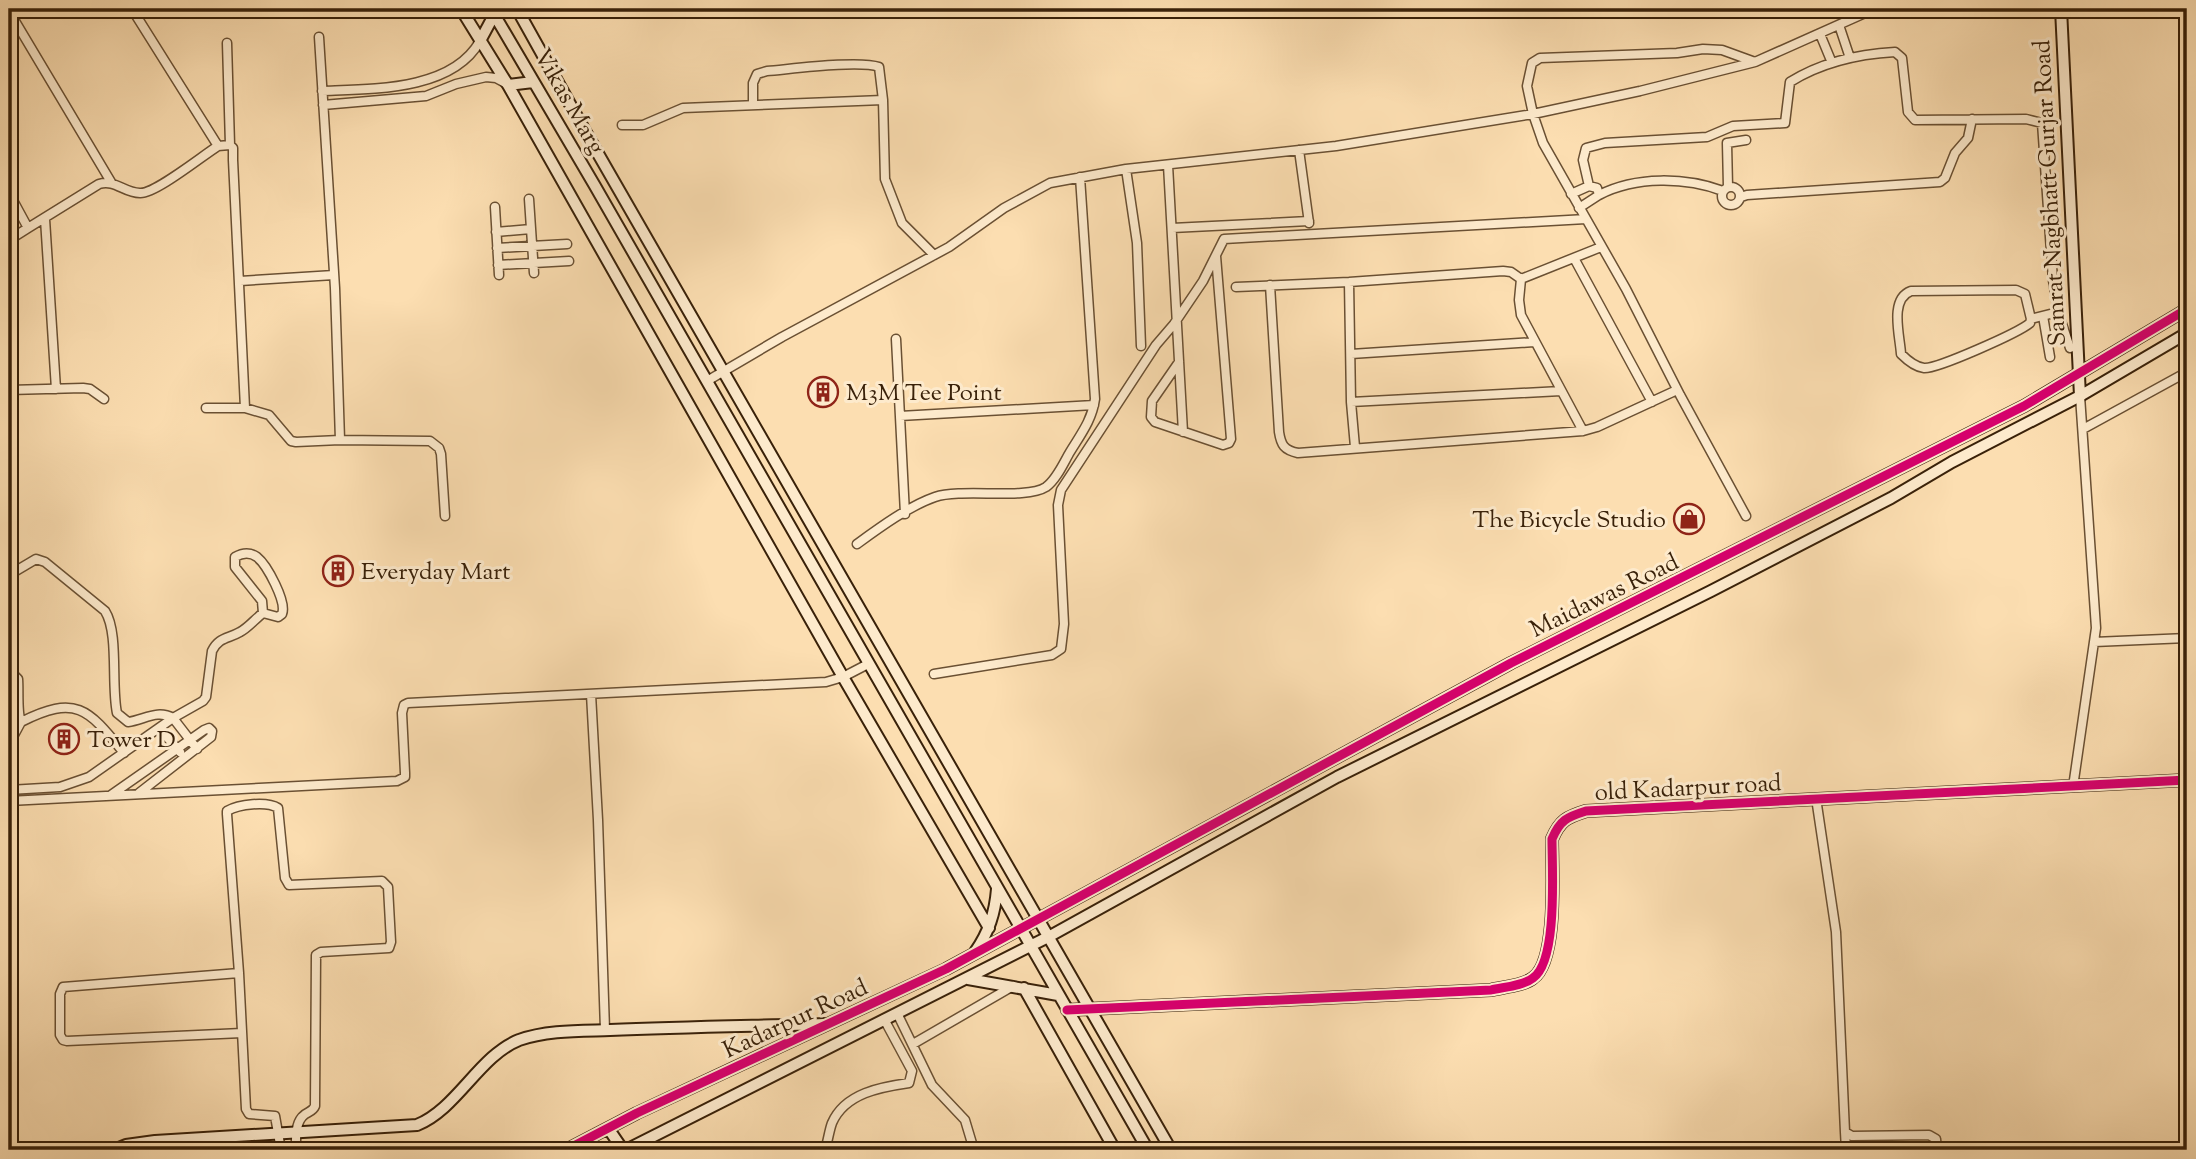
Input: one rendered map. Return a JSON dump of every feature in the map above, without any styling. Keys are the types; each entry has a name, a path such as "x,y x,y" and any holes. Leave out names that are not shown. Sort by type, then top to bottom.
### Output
{"street":[{"path":"132,9 218,146"},
{"path":"461,9 508,85 989,928"},
{"path":"517,9 584,131 1171,1150"},
{"path":"707,381 934,256 1021,198 1050,183 1126,169 1299,150 1532,114 1640,91 1755,62 1874,9"},
{"name":"Samrat Nagbhatt Gurjar Road","path":"2061,9 2080,396"},
{"path":"9,12 111,182 128,191 149,193 218,146 230,145"},
{"path":"322,91 410,86 439,73 470,55 480,41 492,12"},
{"name":"Vikas Marg","path":"492,12 591,179 1148,1150"},
{"path":"1839,25 1850,58"},
{"path":"1820,34 1832,64"},
{"path":"319,37 334,275 340,440"},
{"path":"227,43 245,408"},
{"path":"1746,516 1677,390 1626,289 1543,143 1532,114 1527,86 1534,60 1540,58 1677,53 1703,49 1722,50 1755,62"},
{"path":"1589,186 1583,160 1586,148 1605,144 1707,137 1732,126 1785,123 1790,82 1811,70 1850,58 1872,53 1899,54 1908,113 1915,120 2026,119 2039,121 2043,125 2053,280 2058,312 2070,348"},
{"path":"753,105 753,83 757,75 767,71 872,64 879,67 883,100 885,178 902,223 934,256"},
{"path":"439,73 447,89"},
{"path":"323,105 426,96 470,80 486,78 496,78 508,85 533,82"},
{"path":"622,125 643,125 683,108 883,100"},
{"path":"1746,140 1727,143 1722,200 1726,205 1735,205 1741,197 1747,195 1940,182 1945,178 1955,153 1968,138 1972,119"},
{"path":"1299,150 1309,234"},
{"path":"1168,165 1183,432"},
{"path":"1126,169 1137,243 1141,346"},
{"path":"857,544 934,498 949,494 1031,491 1046,487 1089,423 1094,405 1080,177"},
{"path":"1579,208 1599,195 1632,184 1678,181 1725,189 1737,188 1741,197"},
{"path":"9,240 99,184 111,182"},
{"path":"1571,194 1589,186 1597,188 1599,195"},
{"path":"9,194 29,228"},
{"path":"529,199 534,273"},
{"path":"495,207 499,275"},
{"path":"45,219 56,389"},
{"path":"934,674 1052,655 1061,649 1064,624 1058,505 1061,490 1156,345 1177,320 1203,281 1224,239 1586,219"},
{"path":"1172,228 1309,221"},
{"path":"496,232 531,229"},
{"path":"497,248 568,244"},
{"path":"1521,279 1601,247"},
{"path":"1179,362 1152,401 1149,412 1155,422 1223,445 1229,443 1231,439 1216,253"},
{"path":"1574,258 1653,402"},
{"path":"498,265 569,261"},
{"path":"1236,287 1503,271 1511,272 1521,279"},
{"path":"240,281 334,275"},
{"path":"1521,279 1518,300 1521,314 1583,431"},
{"path":"1349,282 1351,402 1355,447"},
{"path":"1270,285 1282,445 1289,452 1583,431 1677,390"},
{"path":"2031,319 2025,294 2021,292 1911,291 1904,293 1897,304 1901,354 1913,365 1933,367 2017,332 2027,326 2031,319 2058,312"},
{"name":"Maidawas Road","path":"1038,919 1511,663 2024,406 2187,309"},
{"path":"2043,316 2050,357"},
{"name":"Maidawas Road","path":"1050,936 1337,777 1711,591 2186,337"},
{"path":"896,339 905,514"},
{"path":"1351,354 1534,342"},
{"path":"2083,429 2187,372"},
{"path":"9,390 83,388 104,399"},
{"path":"1351,402 1561,391"},
{"path":"2073,787 2096,628 2080,396"},
{"path":"900,416 1094,405"},
{"path":"206,408 245,408 269,415 291,441 422,440 435,444 441,454 445,516"},
{"path":"9,790 42,789 75,783 98,771 206,696 215,645 219,640 243,630 262,612 259,595 234,567 235,557 238,555 249,554 258,558 271,577 284,605 282,614 278,617 262,612"},
{"path":"9,575 36,559 45,562 105,611 111,632 117,713 128,722 156,714 167,715 173,718 197,748"},
{"path":"2094,642 2187,638"},
{"path":"9,802 111,794 397,781 405,777 402,713 404,705 408,703 815,682 844,677 868,664"},
{"path":"9,670 18,678 18,716 21,722"},
{"path":"591,694 605,1030"},
{"path":"9,738 14,735 21,722 53,708 77,708 104,728 124,753"},
{"path":"159,728 185,757"},
{"path":"111,794 207,729 212,731 211,737 137,794"},
{"name":"old Kadarpur road","path":"1068,1010 1491,990 1533,979 1545,965 1550,945 1552,839 1557,826 1569,816 1586,811 2187,780"},
{"path":"1816,799 1836,933 1846,1150"},
{"path":"281,1150 280,1135 273,1115 247,1112 227,814 231,808 271,804 278,808 285,878 289,885 382,881 387,884 391,942 389,948 321,952 316,955 315,1106 314,1110 301,1118 295,1134 296,1150"},
{"path":"974,954 989,928 997,888"},
{"name":"Kadarpur Road","path":"566,1150 974,954 1038,919"},
{"name":"Kadarpur Road","path":"624,1150 1050,936"},
{"path":"239,974 63,987 60,994 60,1035 67,1041 242,1032"},
{"path":"967,979 1058,995"},
{"path":"912,1042 1019,987"},
{"path":"1019,987 1115,1150"},
{"path":"897,1013 937,1092 957,1109 965,1120 974,1150"},
{"path":"825,1150 832,1123 850,1101 874,1089 909,1083 912,1071 884,1019"},
{"path":"114,1150 135,1143 155,1141 417,1125 433,1115 501,1052 519,1041 545,1035 605,1030 830,1023"},
{"path":"608,1128 624,1150"},
{"path":"1845,1132 1852,1136 1929,1135 1936,1139 1937,1150"}],"cycle path":[{"path":"566,1150 637,1113 946,969 1511,663 2024,406 2187,309"},
{"path":"1067,1010 1491,990 1524,983 1533,978 1541,968 1547,953 1553,892 1552,839 1565,820 1586,811 2187,780"}],"place":[{"name":"M3M Tee Point","path":"823,392"},
{"name":"The Bicycle Studio","path":"1689,519"},
{"name":"Everyday Mart","path":"338,571"},
{"name":"Tower D","path":"64,739"}]}
